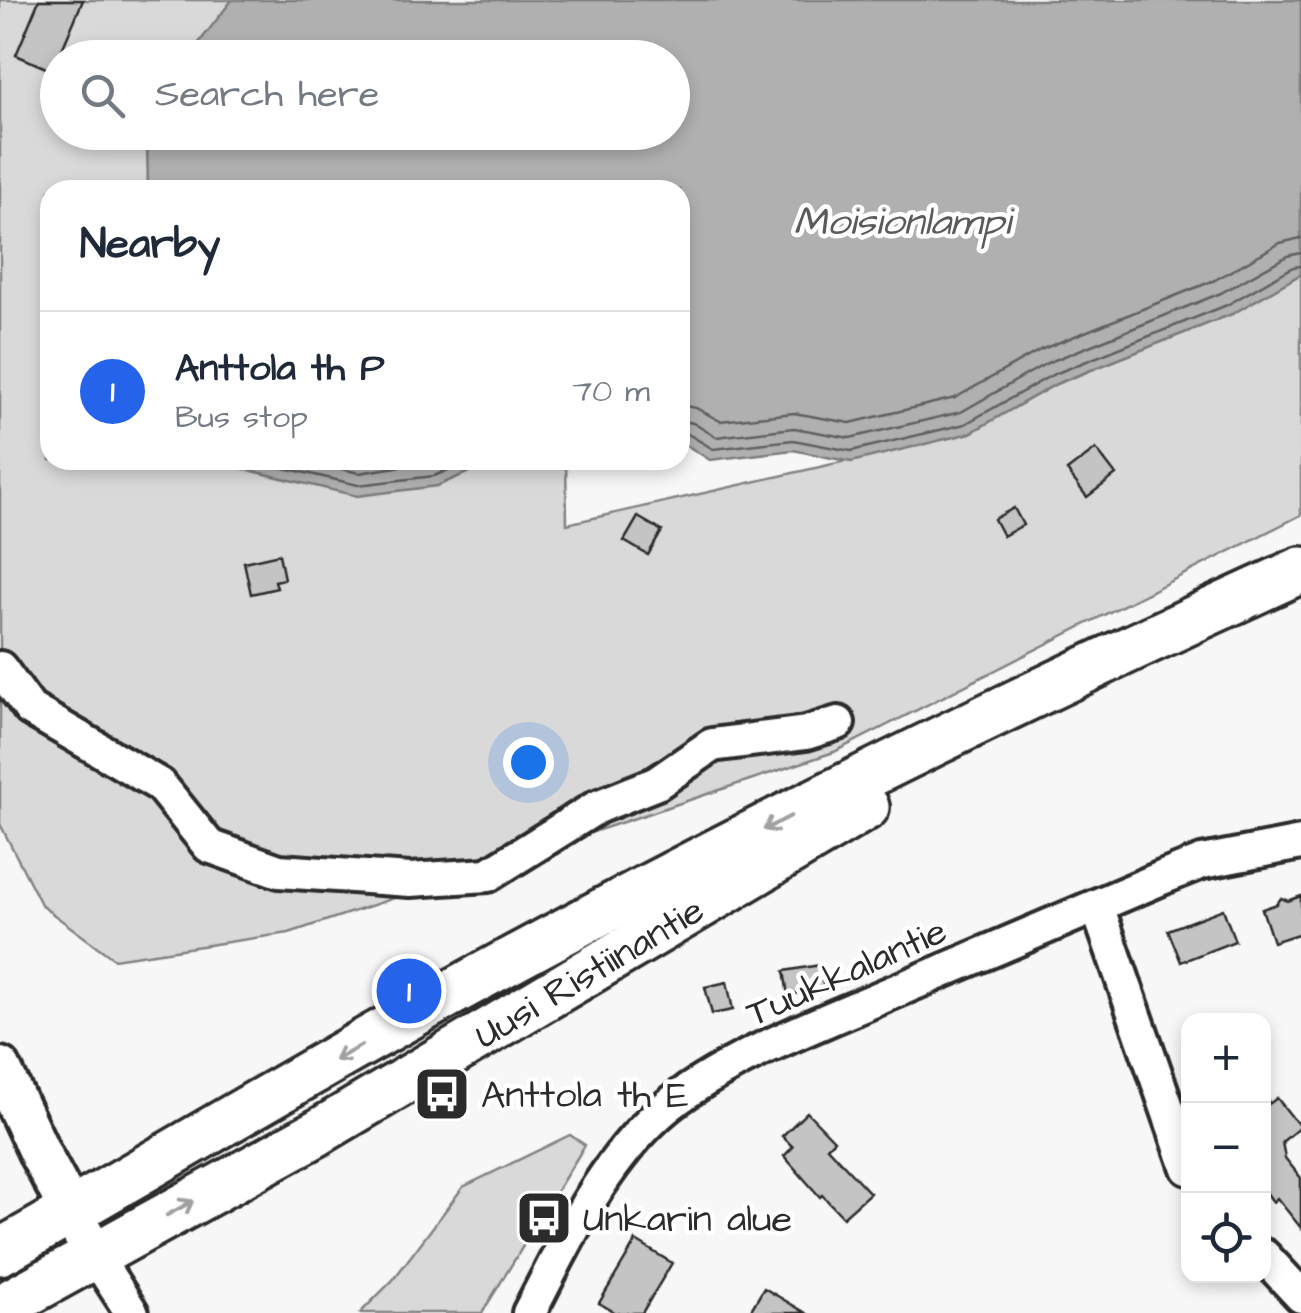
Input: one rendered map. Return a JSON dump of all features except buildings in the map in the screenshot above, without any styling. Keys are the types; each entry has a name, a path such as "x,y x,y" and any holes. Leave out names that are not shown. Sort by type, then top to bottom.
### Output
{"highway":[{"name":"Uusi Ristiinantie","path":"0,1252 493,970 776,823 1116,655 1301,570"},
{"name":"Uusi Ristiinantie","path":"0,1308 316,1133 591,973 1116,655"}],"main road":[{"path":"0,1068 94,1254"}],"street":[{"path":"0,668 30,709 160,784 209,846 279,871 410,880 488,875 596,807 657,783 712,745 806,733 838,723"},
{"name":"Tuukkalantie","path":"529,1313 614,1162 652,1119 686,1092 780,1040 1202,862 1301,842"},
{"path":"1097,906 1181,1148"},
{"path":"94,1254 132,1313"},
{"path":"1271,1264 1301,1296"}],"shaded area":[{"path":"0,0 255,0 224,40 40,40 40,150 153,150 153,180 40,180 40,470 566,470 567,524 970,433 1056,384 1231,314 1301,274 1301,515 834,752 289,933 114,959 42,906 0,824"},
{"path":"570,1135 585,1145 482,1313 360,1313 393,1280 463,1187"}],"water":[{"name":"Moisionlampi","path":"232,0 1301,0 1301,274 1232,314 1056,384 970,433 851,462 793,450 710,460 690,447 690,180 148,180 147,150 690,150 690,40 201,40"},
{"path":"249,470 474,470 437,486 357,496"}],"place":[{"name":"Anttola th P","path":"409,991"},
{"name":"Anttola th E","path":"442,1094"},
{"name":"Unkarin alue","path":"544,1218"}]}
